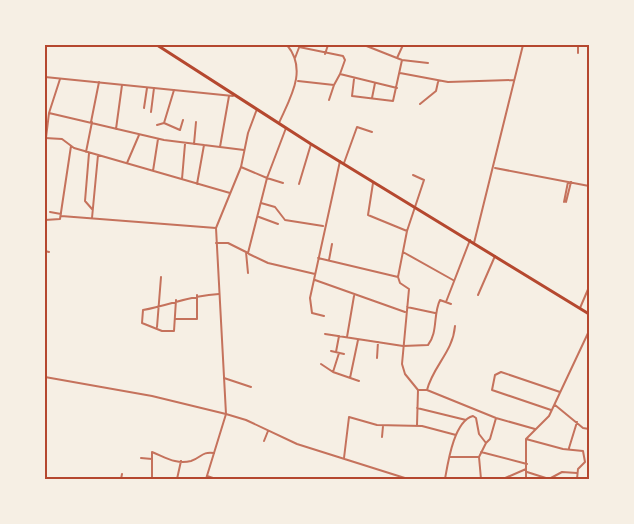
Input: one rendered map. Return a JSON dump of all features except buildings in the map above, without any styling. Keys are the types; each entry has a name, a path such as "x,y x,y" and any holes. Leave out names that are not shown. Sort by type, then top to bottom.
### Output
{"main road":[{"path":"158,45 311,144 416,206 589,314"},
{"path":"227,89 227,95"}],"street":[{"path":"279,123 298,81 295,58 287,45"},
{"path":"325,54 328,45"},
{"path":"364,45 402,60 428,63"},
{"path":"397,58 403,45"},
{"path":"474,243 495,168 523,45"},
{"path":"578,45 578,53"},
{"path":"295,58 299,46 344,57 340,74 329,100"},
{"path":"354,78 351,95 393,102 402,60"},
{"path":"400,73 438,81 514,80"},
{"path":"340,74 397,88"},
{"path":"45,77 236,96"},
{"path":"379,84 381,77"},
{"path":"60,79 49,113 46,138 62,139 71,146 88,152 230,193"},
{"path":"298,81 334,85"},
{"path":"420,104 436,91 438,81"},
{"path":"92,208 85,201 88,152 99,82"},
{"path":"372,98 375,83"},
{"path":"117,129 122,85"},
{"path":"144,108 147,88"},
{"path":"151,112 154,88"},
{"path":"164,123 174,90"},
{"path":"220,147 227,95"},
{"path":"216,479 207,478 226,414 216,228 241,167 257,109"},
{"path":"49,113 158,139 244,150"},
{"path":"158,125 164,123 180,130 183,120"},
{"path":"194,144 196,122"},
{"path":"324,316 312,312 310,298 324,226 342,162 357,127 372,132"},
{"path":"248,273 247,253 259,217 267,178 286,128"},
{"path":"127,163 139,135"},
{"path":"153,171 158,139"},
{"path":"182,179 185,144"},
{"path":"299,184 311,144"},
{"path":"197,184 204,145"},
{"path":"45,220 58,221 61,215 71,146"},
{"path":"92,218 98,155"},
{"path":"241,167 283,183"},
{"path":"495,168 589,186"},
{"path":"413,175 424,180 407,231 398,277 400,283 409,289 403,346 405,374 418,390 417,425"},
{"path":"374,181 368,215 407,231"},
{"path":"565,202 569,182"},
{"path":"261,203 275,207 285,220 324,226"},
{"path":"50,212 92,218 216,228"},
{"path":"259,217 278,224"},
{"path":"446,302 470,240"},
{"path":"216,243 228,243 268,263 315,274"},
{"path":"329,260 332,244"},
{"path":"402,252 453,280"},
{"path":"478,295 495,256"},
{"path":"318,258 398,277"},
{"path":"157,327 161,277"},
{"path":"314,280 354,296 405,312"},
{"path":"580,308 589,287"},
{"path":"176,300 174,331 162,331 157,327 144,326 141,317 143,310 159,308 176,300 197,295 220,294"},
{"path":"175,319 197,319 197,295"},
{"path":"347,337 354,296"},
{"path":"326,334 403,346 430,344 435,313 440,300 451,303"},
{"path":"407,307 435,313"},
{"path":"427,390 433,375 451,346 455,326"},
{"path":"526,479 526,439 545,422 552,410 589,331"},
{"path":"333,372 339,336"},
{"path":"350,378 358,339"},
{"path":"377,358 378,342"},
{"path":"330,351 344,354"},
{"path":"321,364 333,372 359,381"},
{"path":"552,410 494,391 491,385 495,375 501,372 560,392"},
{"path":"45,377 152,396 226,414 246,420 297,444 408,479"},
{"path":"224,378 251,387"},
{"path":"418,390 427,390 496,418 535,429"},
{"path":"554,404 589,429"},
{"path":"417,408 466,420"},
{"path":"344,458 349,417 382,426 417,425 456,435"},
{"path":"445,479 456,435 470,417 476,418 479,434 486,443"},
{"path":"482,479 479,457 490,439 496,418"},
{"path":"569,448 578,422"},
{"path":"382,426 382,437"},
{"path":"264,441 268,431"},
{"path":"526,439 584,452 585,462 577,472 577,479"},
{"path":"152,479 154,452 167,460 181,461 191,461 204,452 215,453"},
{"path":"481,452 527,464"},
{"path":"450,457 479,457"},
{"path":"141,458 152,459"},
{"path":"177,479 181,461"},
{"path":"502,479 526,471 549,479 562,472 577,472"},
{"path":"122,474 122,479"}]}
